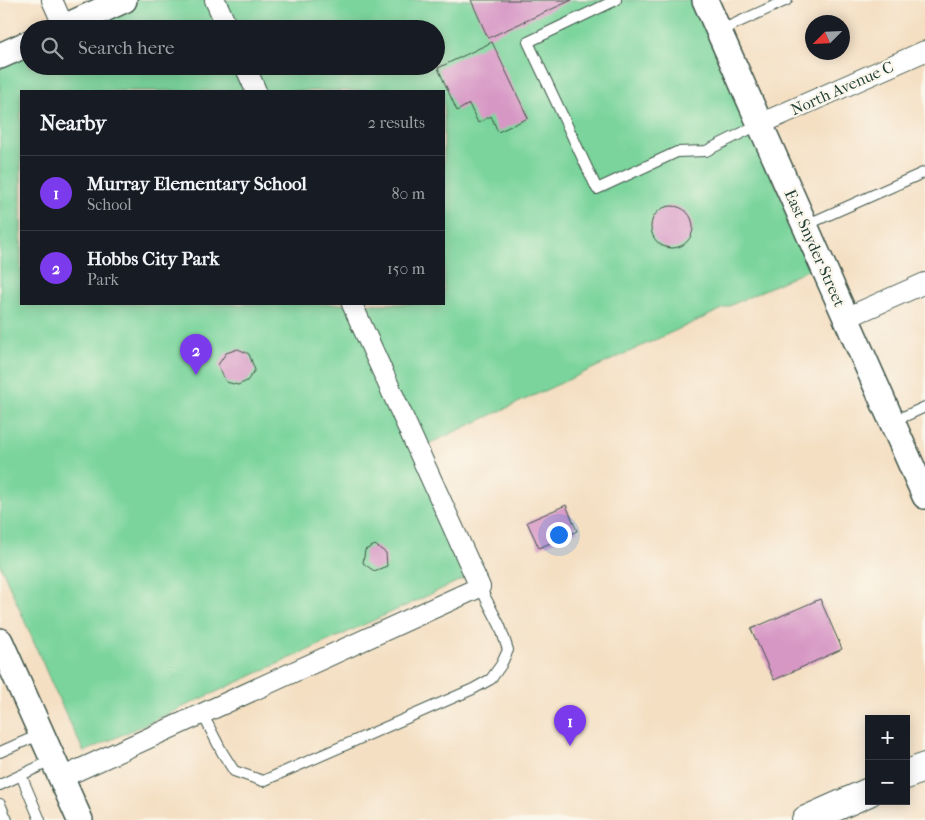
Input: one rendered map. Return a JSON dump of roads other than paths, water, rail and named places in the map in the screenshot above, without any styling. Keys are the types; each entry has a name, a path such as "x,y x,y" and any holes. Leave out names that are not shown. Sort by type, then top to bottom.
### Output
{"main road":[{"path":"910,773 925,767"},
{"path":"806,820 865,794"}],"street":[{"path":"52,0 59,20"},
{"path":"80,20 124,0"},
{"path":"215,0 224,20"},
{"name":"East Snyder Street","path":"705,0 925,496"},
{"path":"0,56 20,47"},
{"name":"North Avenue C","path":"760,124 925,51"},
{"path":"249,75 256,90"},
{"path":"846,318 925,283"},
{"path":"57,769 202,714 480,587 352,305"},
{"path":"0,641 80,820"}],"lane":[{"path":"616,0 528,42 597,188 677,152 706,151 760,124"},
{"path":"719,31 787,0"},
{"path":"805,225 925,172"},
{"path":"892,422 925,407"},
{"path":"202,714 234,772 263,781 473,689 490,679 501,665 508,650 500,626 480,587"},
{"path":"0,752 41,734"},
{"path":"0,785 21,775 57,769"},
{"path":"21,775 40,820"},
{"path":"0,804 7,820"}],"place":[{"name":"Hobbs City Park","path":"196,375"},
{"name":"Murray Elementary School","path":"570,746"}]}
